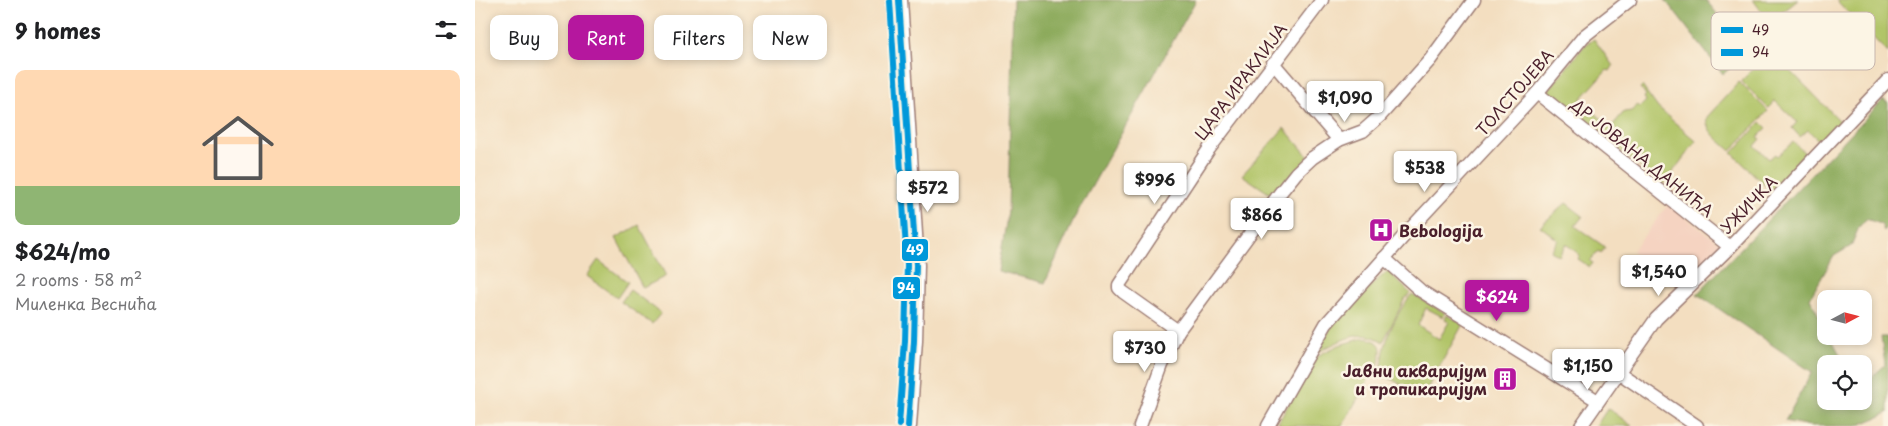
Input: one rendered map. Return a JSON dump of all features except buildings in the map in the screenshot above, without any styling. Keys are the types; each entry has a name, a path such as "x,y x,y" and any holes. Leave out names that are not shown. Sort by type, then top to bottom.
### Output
{"main road":[{"path":"899,0 916,265 914,341 908,426"}],"street":[{"name":"ЦАРА ИРАКЛИЈА","path":"1178,331 1123,292 1119,285 1209,149 1323,0"},
{"path":"1140,426 1162,365 1178,331 1296,173 1311,158 1339,140 1363,131 1380,116 1430,60 1474,0"},
{"name":"ТОЛСТОЈЕВА","path":"1268,426 1326,324 1384,258 1537,93 1583,36 1630,0"},
{"path":"1273,63 1339,140"},
{"name":"УЖИЧКА","path":"1581,426 1657,319 1729,247 1888,80"},
{"name":"ДР ЈОВАНА ДАНИЋА","path":"1537,93 1729,247"},
{"path":"1384,258 1421,291 1598,401"},
{"path":"1618,372 1697,426"}],"shaded area":[{"path":"1668,205 1721,244 1677,284 1632,251"}],"green space":[{"path":"1013,0 1196,0 1077,213 1045,283 998,271 1008,211"},
{"path":"1665,0 1706,0 1716,12 1711,12 1711,59"},
{"path":"1753,0 1798,0 1783,12 1762,12"},
{"path":"1836,0 1888,0 1888,53 1875,40 1875,12 1848,12"},
{"path":"1594,39 1613,66 1610,71 1607,70 1580,100 1611,127 1624,112 1631,111 1638,105 1640,107 1646,101 1644,97 1646,95 1640,88 1642,86 1658,108 1696,141 1663,185 1547,92 1584,46"},
{"path":"1720,70 1728,70 1723,74"},
{"path":"1752,70 1790,70 1842,123 1821,143 1808,130 1800,137 1792,128 1797,122 1775,101 1768,108 1741,81"},
{"path":"1739,82 1768,111 1731,151 1711,132 1708,127 1707,117"},
{"path":"1883,100 1888,103 1888,226 1884,231 1881,224 1866,219 1859,227 1851,246 1834,256 1810,298 1817,312 1817,345 1835,345 1840,355 1817,355 1817,410 1872,410 1872,377 1885,365 1881,337 1888,337 1888,413 1857,426 1810,426 1785,421 1812,372 1697,294"},
{"path":"1761,122 1767,128 1758,137 1761,139 1755,146 1769,159 1775,154 1777,156 1793,142 1809,157 1774,194 1732,153"},
{"path":"1284,128 1309,157 1273,196 1242,175"},
{"path":"1566,203 1583,216 1575,226 1605,247 1601,253 1598,251 1590,261 1593,263 1590,267 1578,259 1580,255 1566,244 1559,256 1551,251 1558,240 1540,226"},
{"path":"639,225 666,276 643,288 616,238"},
{"path":"598,260 628,282 617,298 587,276"},
{"path":"1388,271 1410,293 1404,300 1383,342 1367,336 1350,337 1318,352 1329,331 1347,308"},
{"path":"630,290 661,313 652,324 621,302"},
{"path":"1412,294 1445,313 1443,317 1426,308 1418,325 1439,339 1449,322 1445,319 1447,315 1463,324 1423,396 1383,375 1382,372 1382,362 1390,331 1400,311"},
{"path":"1363,338 1376,342 1381,349 1377,371 1370,377 1342,426 1284,426 1278,423 1315,357 1339,345"},
{"path":"1608,408 1632,426 1596,426"}],"transit line":[{"name":"49","path":"899,0 916,265 914,341 908,426"},
{"name":"94","path":"890,1 907,265 905,341 899,425"}],"place":[{"name":"Bebologija","path":"1381,230"},
{"name":"Јавни акваријум и тропикаријум","path":"1505,379"}]}
